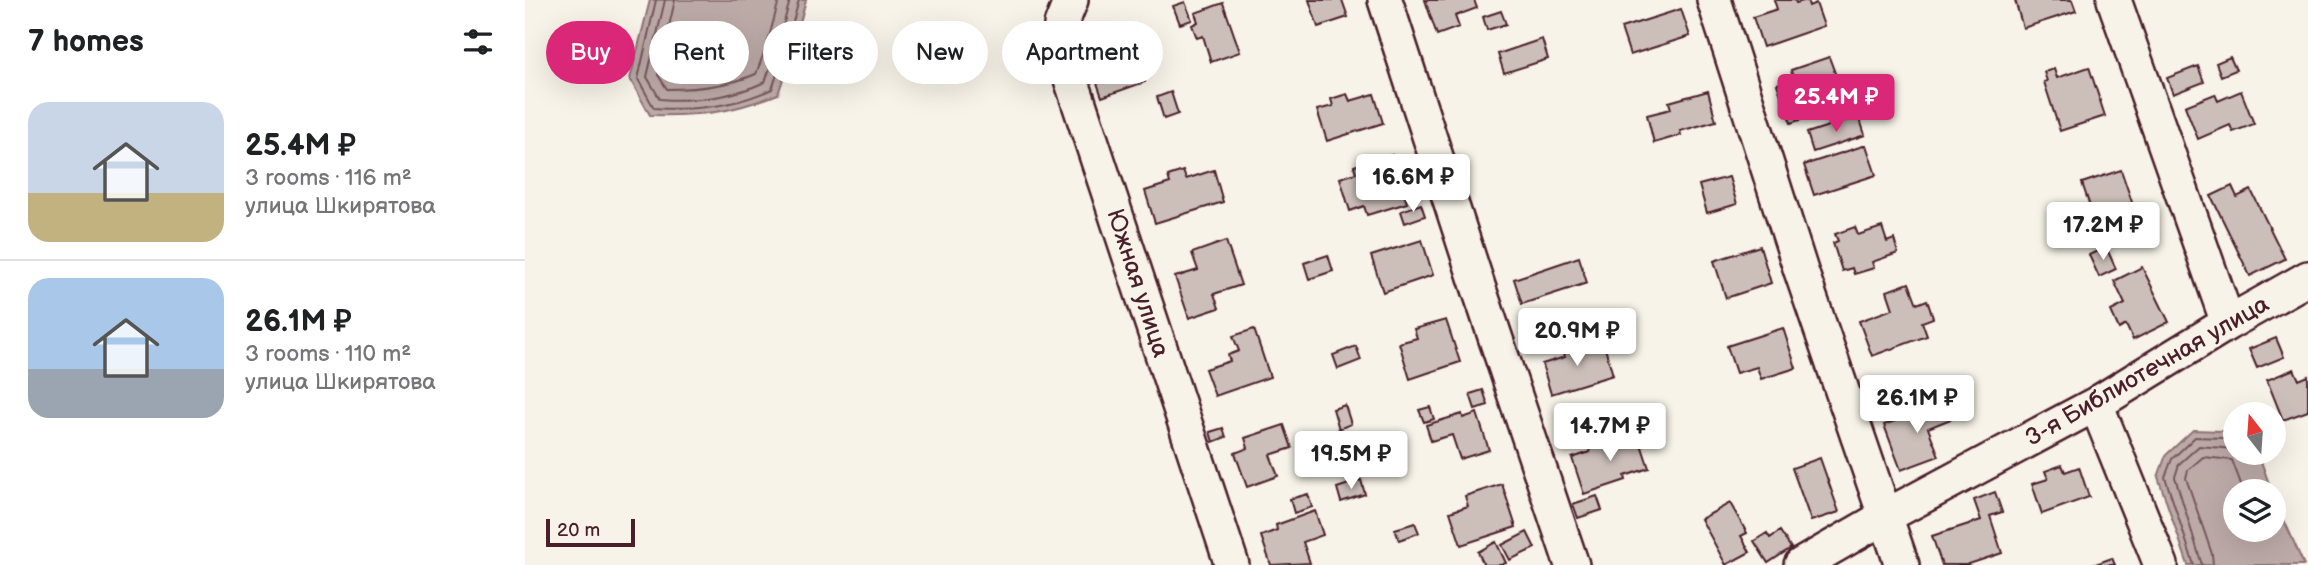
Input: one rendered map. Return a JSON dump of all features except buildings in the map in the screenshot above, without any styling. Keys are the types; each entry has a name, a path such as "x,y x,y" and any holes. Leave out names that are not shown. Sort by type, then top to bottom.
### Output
{"street":[{"name":"Южная улица","path":"1071,0 1061,25 1062,52 1232,565"},
{"path":"1385,0 1571,565"},
{"path":"1714,0 1801,271 1902,565"},
{"path":"2114,0 2228,323"},
{"name":"3-я Библиотечная улица","path":"1801,565 1886,516 2096,404 2228,323 2308,278"},
{"path":"2096,404 2161,565"}],"water":[{"path":"650,0 806,0 800,21 763,21 763,84 781,84 778,94 715,112 650,115 633,84 635,84 635,59"},
{"path":"2193,430 2223,431 2223,466 2263,466 2267,479 2223,479 2223,542 2286,542 2286,524 2304,565 2188,565 2158,477 2166,455"}]}
